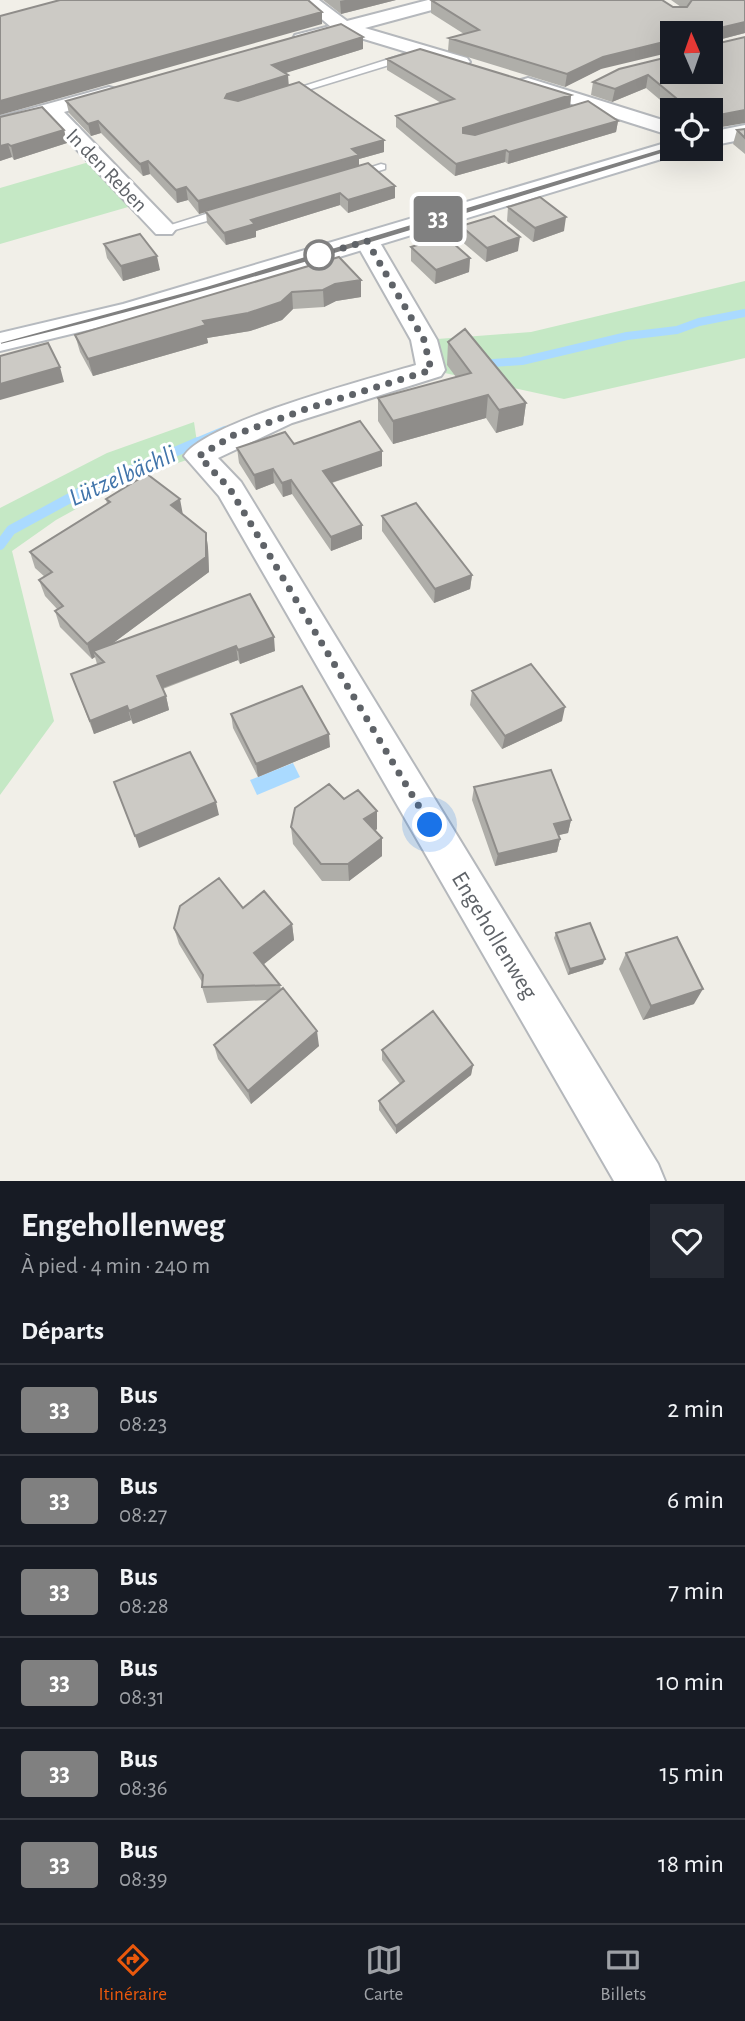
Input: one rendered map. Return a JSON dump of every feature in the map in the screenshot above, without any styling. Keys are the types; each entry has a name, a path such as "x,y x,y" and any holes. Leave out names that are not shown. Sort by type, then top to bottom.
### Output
{"street":[{"path":"308,0 344,27 477,68"},
{"path":"277,46 449,0"},
{"path":"516,80 568,104 591,96 660,125"},
{"path":"0,124 130,87"},
{"name":"In den Reben","path":"50,110 164,229"},
{"path":"723,136 745,132"},
{"path":"0,342 131,311 660,152"},
{"name":"Engehollenweg","path":"367,241 424,340 431,370 309,408 234,435 199,456 230,489 641,1181"}],"lane":[{"path":"272,97 425,51"},
{"path":"343,178 381,167"},
{"path":"164,229 241,207"}],"green space":[{"path":"89,162 135,205 0,244 0,188"},
{"path":"745,281 745,358 564,399 431,370 424,340 531,332"},
{"path":"194,422 199,456 132,478 56,520 12,551 54,721 0,795 0,508 107,453"}],"water":[{"path":"293,763 300,777 257,795 250,780"}],"building":[{"path":"60,0 308,0 322,12 0,101 0,16"},
{"path":"431,0 662,0 673,7 687,7 692,0 745,0 745,22 723,27 723,21 660,21 660,43 603,57 567,74 449,38 479,30"},
{"path":"341,24 363,37 272,65 288,75 227,94 225,98 238,101 299,82 384,140 352,149 359,155 198,201 186,187 176,190 148,161 140,164 98,121 88,124 66,101"},
{"path":"745,37 745,110 723,114 723,98 676,98 648,75 615,89 593,82 619,69 660,59 660,84 723,84 723,42"},
{"path":"420,49 571,95 463,128 463,133 475,135 588,101 618,121 456,164 396,116 454,99 387,59"},
{"path":"42,107 64,130 11,146 0,146 0,117"},
{"path":"745,129 745,138 737,130"},
{"path":"368,163 395,186 348,200 340,193 251,220 255,224 224,233 205,211"},
{"path":"540,197 566,217 535,228 508,207"},
{"path":"494,216 520,237 487,248 461,226"},
{"path":"140,234 157,256 121,266 104,244"},
{"path":"445,236 470,258 436,270 411,247"},
{"path":"339,257 361,280 335,284 323,290 292,292 281,302 248,313 203,321 206,325 88,359 75,335"},
{"path":"465,329 526,403 499,410 488,395 393,421 378,398 471,373 448,342"},
{"path":"48,343 60,367 0,384 0,356"},
{"path":"360,421 382,451 323,471 362,525 331,537 291,480 282,483 273,469 254,475 237,448 285,432 294,444"},
{"path":"147,474 180,499 171,505 206,533 206,557 87,644 55,611 63,606 39,580 52,572 30,552 110,502 106,499"},
{"path":"416,503 472,575 435,589 382,516"},
{"path":"250,594 274,637 238,650 236,646 157,676 166,696 129,711 127,706 90,721 71,674 104,662 93,651"},
{"path":"531,664 565,707 505,736 472,691"},
{"path":"302,686 329,734 256,764 231,714"},
{"path":"190,752 216,802 135,836 114,782"},
{"path":"551,770 571,820 554,824 560,839 498,854 474,787"},
{"path":"329,784 344,799 358,790 377,811 364,819 382,838 348,864 321,864 291,827 295,808"},
{"path":"219,878 243,908 264,891 292,924 254,953 280,985 202,987 203,975 174,928 180,906"},
{"path":"590,923 605,959 570,969 556,933"},
{"path":"677,937 703,989 651,1006 626,953"},
{"path":"283,988 317,1031 248,1091 214,1045"},
{"path":"433,1011 473,1065 396,1126 379,1101 404,1081 382,1050"}],"waterway":[{"name":"Lützelbächli","path":"480,364 522,361 627,336 677,330 699,322 745,313"},
{"name":"Lützelbächli","path":"194,443 225,430"},
{"name":"Lützelbächli","path":"0,545 11,530 83,491 198,442"}],"bus line":[{"name":"33","path":"0,342 131,311 660,152"}],"route":[{"path":"319,255 367,241 424,340 431,370 309,408 234,435 199,456 230,489 430,825"}]}
